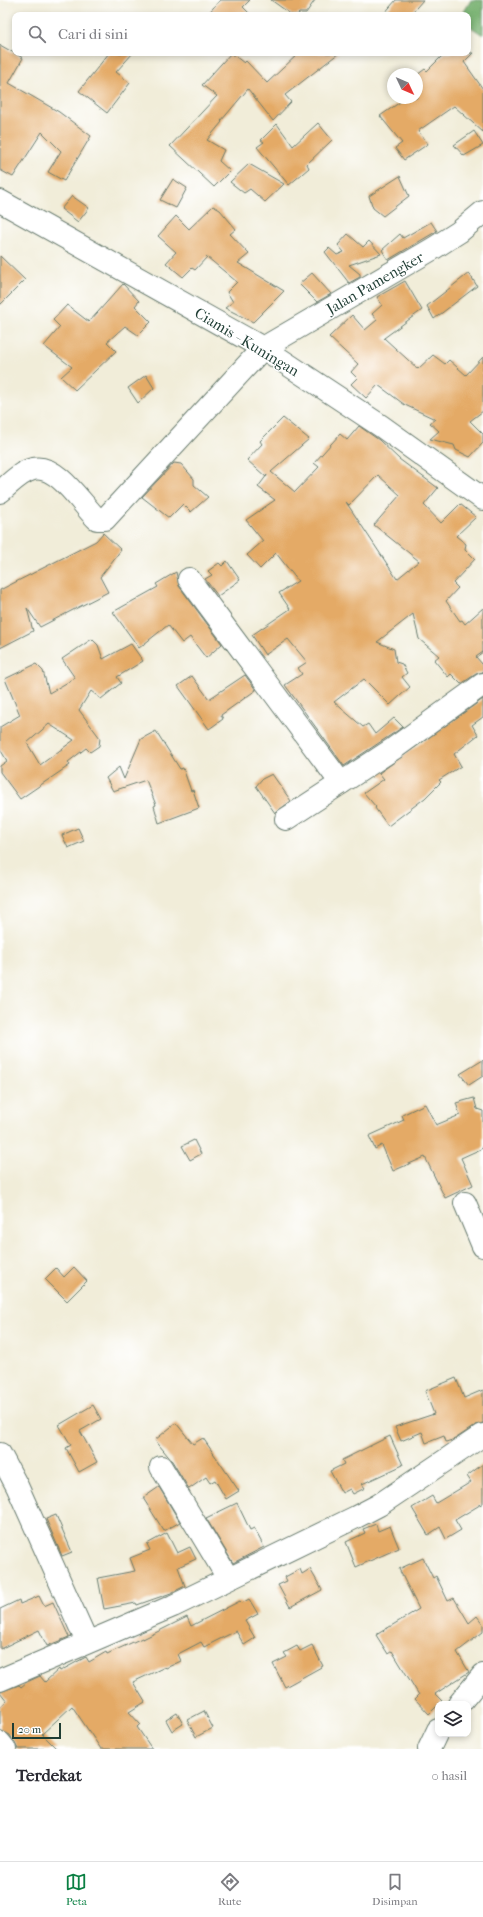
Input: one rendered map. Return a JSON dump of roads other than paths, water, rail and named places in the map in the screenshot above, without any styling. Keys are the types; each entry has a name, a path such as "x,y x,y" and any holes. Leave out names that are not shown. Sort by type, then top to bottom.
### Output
{"main road":[{"name":"Ciamis - Kuningan","path":"0,201 263,348 381,426 483,499"},
{"name":"Jalan Pamengker","path":"0,492 26,472 33,469 47,470 60,478 97,519 105,519 263,348 434,248 459,232 483,212"},
{"path":"189,579 341,783"},
{"path":"286,819 393,749 483,684"},
{"path":"465,1204 483,1246"},
{"path":"0,1680 173,1606 228,1578 296,1547 379,1505 483,1436"},
{"path":"0,1454 17,1486 87,1642"},
{"path":"161,1467 228,1578"},
{"path":"461,1701 483,1675"},
{"path":"430,1749 435,1737"},
{"path":"0,1743 5,1749"}]}
